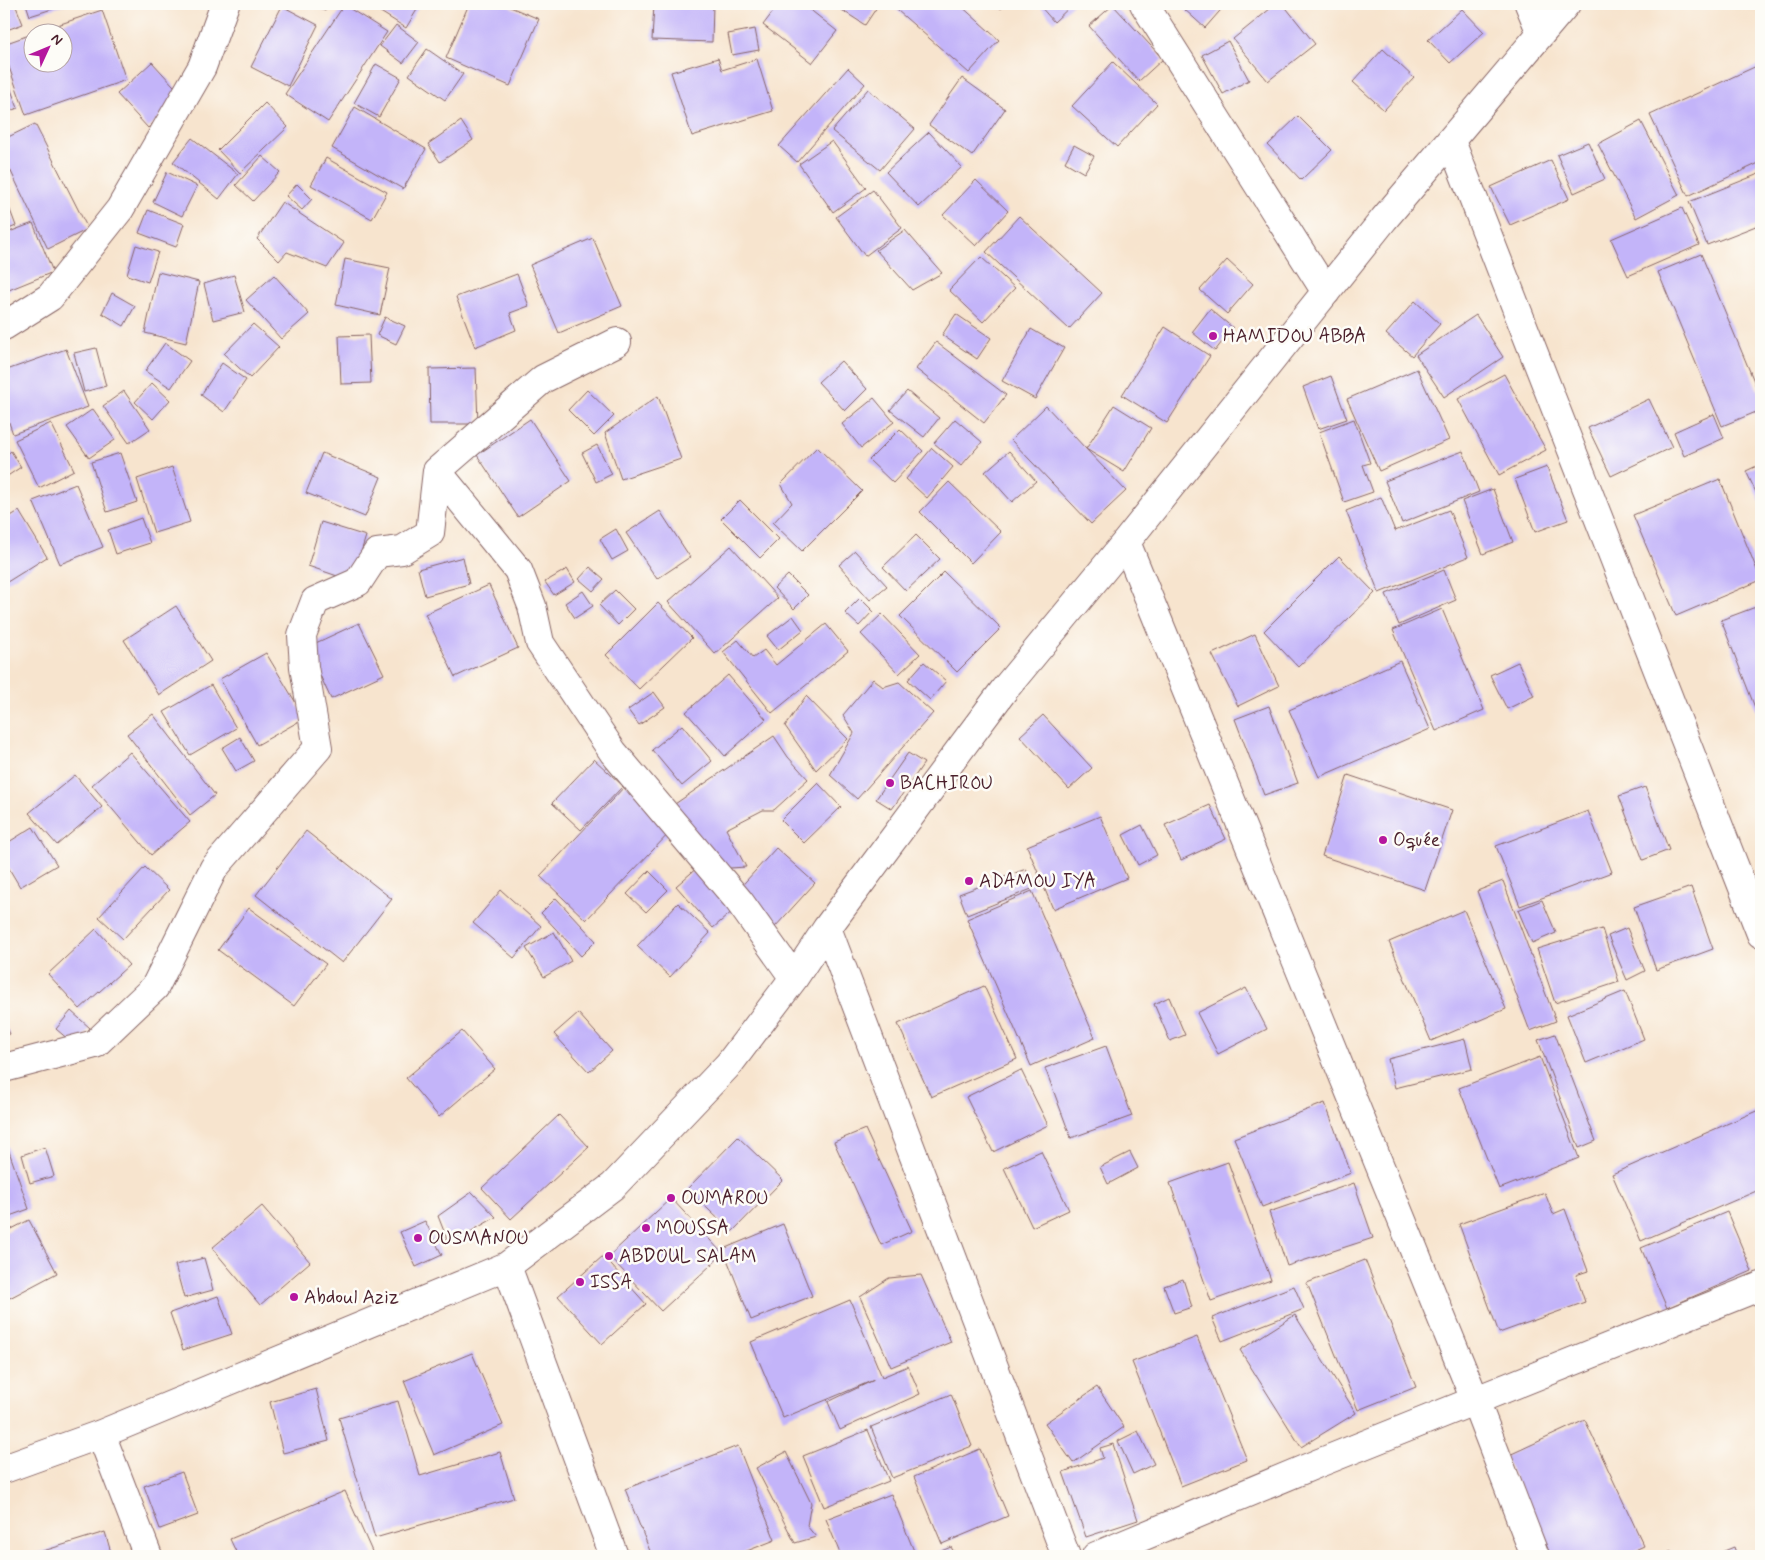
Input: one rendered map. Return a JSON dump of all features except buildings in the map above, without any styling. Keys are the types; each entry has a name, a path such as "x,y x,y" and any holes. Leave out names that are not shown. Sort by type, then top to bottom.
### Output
{"street":[{"path":"4,326 50,297 120,209 202,67 225,4"},
{"path":"1144,4 1326,292"},
{"path":"1529,4 1541,33"},
{"path":"4,1469 101,1434 507,1266 612,1186 729,1064 794,978 827,928 1004,690 1126,542 1326,292 1566,4"},
{"path":"1451,141 1761,934"},
{"path":"4,1068 95,1044 155,987 214,868 318,748 304,667 302,635 315,601 358,582 376,553 402,550 430,533 436,471 543,379 617,342"},
{"path":"436,471 518,570 532,606 540,643 613,752 739,901 794,978"},
{"path":"1126,542 1475,1400 1535,1556"},
{"path":"827,928 1066,1556"},
{"path":"507,1266 614,1556"},
{"path":"1096,1556 1475,1400 1761,1286"},
{"path":"101,1434 148,1556"}],"place":[{"name":"HAMIDOU ABBA","path":"1213,336"},
{"name":"BACHIROU","path":"890,783"},
{"name":"Oquée","path":"1383,840"},
{"name":"ADAMOU IYA","path":"969,881"},
{"name":"OUMAROU","path":"671,1198"},
{"name":"MOUSSA","path":"646,1228"},
{"name":"OUSMANOU","path":"418,1238"},
{"name":"ABDOUL SALAM","path":"609,1256"},
{"name":"ISSA","path":"580,1282"},
{"name":"Abdoul Aziz","path":"294,1297"}]}
